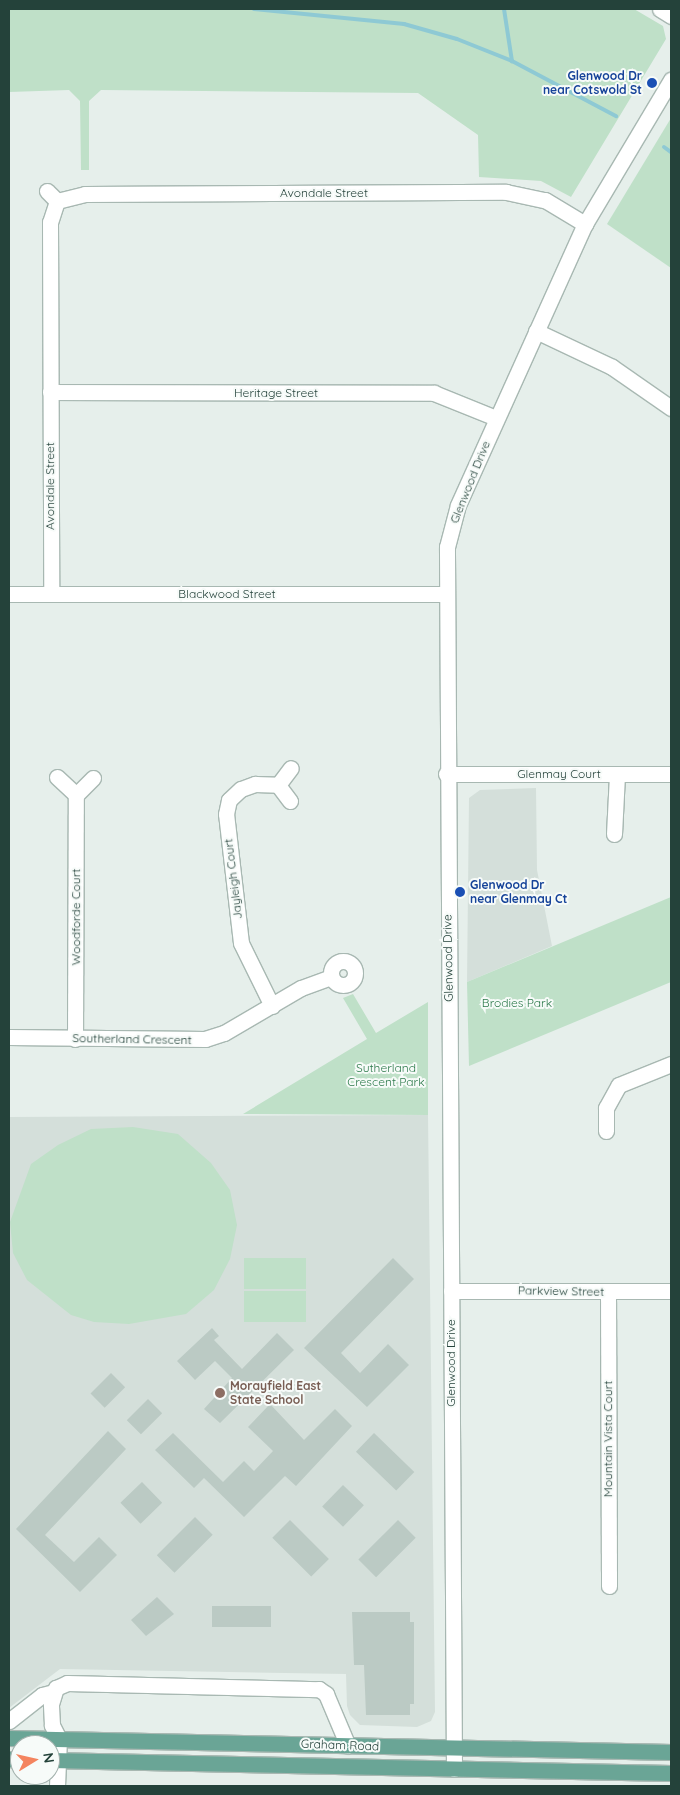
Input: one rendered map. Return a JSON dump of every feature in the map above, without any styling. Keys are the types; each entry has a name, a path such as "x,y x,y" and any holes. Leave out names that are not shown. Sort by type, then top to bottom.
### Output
{"main road":[{"name":"Graham Road","path":"60,1739 671,1752"},
{"name":"Graham Road","path":"60,1760 671,1773"}],"street":[{"path":"660,9 671,16"},
{"name":"Glenwood Drive","path":"454,1769 446,774 445,594 447,547 453,518 496,418 585,224 671,80"},
{"name":"Avondale Street","path":"51,594 50,222 52,196 78,194 506,192 540,198 585,224"},
{"path":"536,331 606,363 671,408"},
{"name":"Heritage Street","path":"50,392 434,393 496,418"},
{"name":"Blackwood Street","path":"9,594 445,594"},
{"path":"290,801 278,785 291,768"},
{"name":"Glenmay Court","path":"446,774 671,774"},
{"path":"614,834 617,774"},
{"path":"57,777 76,795 93,778"},
{"name":"Jayleigh Court","path":"272,1006 241,944 226,814 229,800 241,789 255,784 278,785"},
{"name":"Woodforde Court","path":"75,1039 76,795"},
{"name":"Southerland Crescent","path":"9,1037 206,1039 272,1006 301,988 331,978"},
{"path":"606,1131 606,1108 619,1085 671,1064"},
{"name":"Parkview Street","path":"450,1291 671,1291"},
{"name":"Mountain Vista Court","path":"608,1292 608,1586"},
{"path":"9,1721 42,1695 54,1692 67,1683 319,1689 326,1694 348,1746"},
{"path":"54,1692 52,1725 57,1735"}],"shaded area":[{"path":"536,788 537,870 552,946 467,982 469,798 480,790"},
{"name":"Morayfield East State School","path":"428,1115 435,1712 431,1721 417,1727 360,1725 350,1715 347,1706 346,1674 60,1669 9,1708 9,1117"}],"green space":[{"path":"9,9 634,9 663,26 666,39 571,197 541,181 479,177 478,135 418,93 101,90 89,101 89,170 81,170 80,101 69,90 9,92"},
{"path":"671,118 671,268 607,224"},
{"name":"Brodies Park","path":"671,897 671,982 469,1066 467,982"},
{"name":"Sutherland Crescent Park","path":"353,994 376,1033 428,1002 428,1115 243,1114 367,1039 343,998"},
{"path":"133,1127 178,1134 211,1163 230,1190 237,1225 230,1259 214,1290 186,1314 129,1324 94,1322 71,1315 27,1280 13,1253 10,1222 31,1164 58,1145 91,1129"},
{"path":"244,1258 306,1258 306,1289 244,1289"},
{"path":"244,1291 306,1291 306,1322 244,1322"}],"building":[{"path":"393,1258 414,1279 341,1353 360,1373 388,1344 409,1365 367,1407 304,1348"},
{"path":"212,1328 219,1336 214,1340 242,1369 277,1333 294,1350 220,1423 204,1409 232,1378 215,1361 195,1380 177,1361"},
{"path":"111,1373 125,1387 105,1408 90,1394"},
{"path":"148,1399 162,1413 141,1434 127,1420"},
{"path":"270,1404 304,1440 335,1409 352,1426 296,1486 285,1476 244,1517 204,1478 194,1488 155,1450 173,1433 223,1482 244,1461 254,1471 273,1451 248,1427"},
{"path":"108,1431 126,1449 45,1535 74,1562 99,1537 117,1555 80,1592 16,1529"},
{"path":"374,1433 414,1472 396,1491 356,1452"},
{"path":"142,1482 162,1503 141,1524 120,1503"},
{"path":"343,1485 364,1505 343,1527 322,1507"},
{"path":"195,1517 213,1535 174,1573 157,1555"},
{"path":"290,1520 329,1559 311,1577 272,1538"},
{"path":"398,1520 416,1538 376,1577 358,1560"},
{"path":"157,1597 174,1614 146,1636 131,1620"},
{"path":"212,1606 271,1606 271,1627 212,1627"},
{"path":"352,1612 410,1612 410,1622 414,1622 414,1704 410,1704 410,1715 366,1715 364,1665 354,1665"}],"waterway":[{"path":"254,9 404,24 457,39 512,61 616,116"},
{"path":"504,9 512,61"},
{"path":"664,147 671,152"}],"place":[{"name":"Glenwood Dr near Cotswold St","path":"652,83"},
{"name":"Glenwood Dr near Glenmay Ct","path":"460,892"},
{"name":"Morayfield East State School","path":"220,1393"}]}
